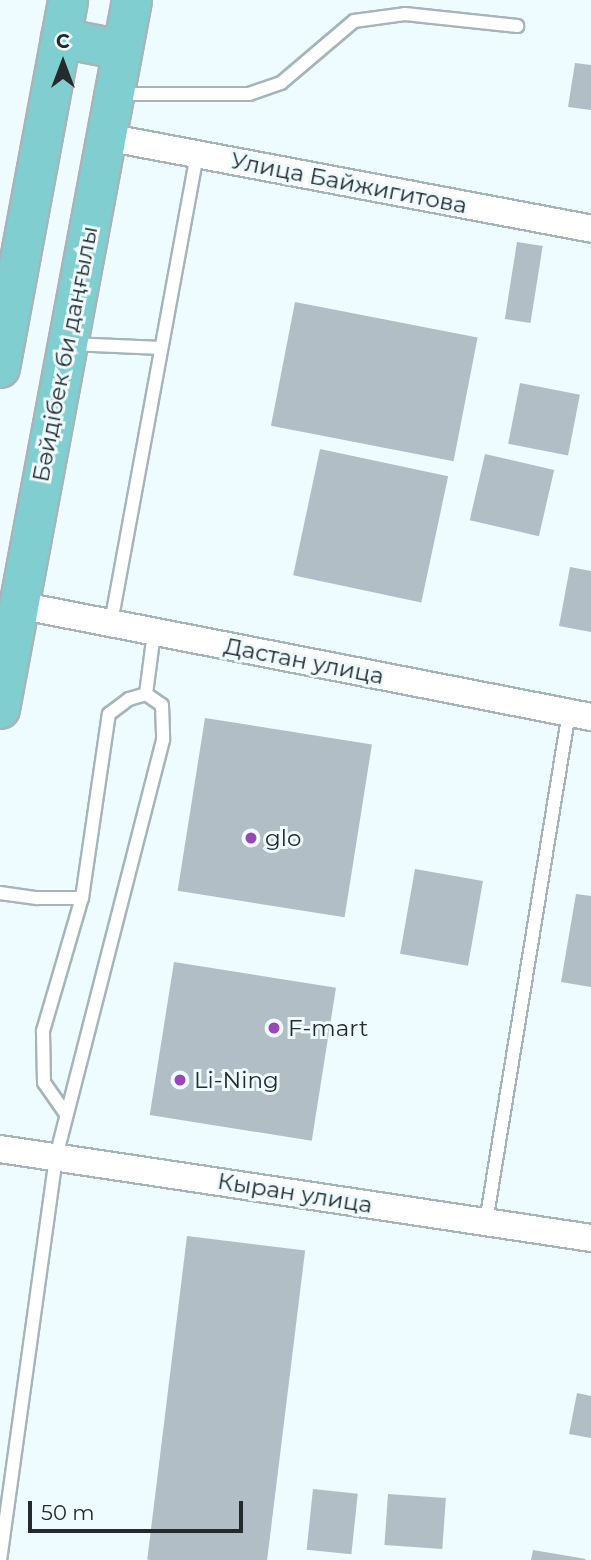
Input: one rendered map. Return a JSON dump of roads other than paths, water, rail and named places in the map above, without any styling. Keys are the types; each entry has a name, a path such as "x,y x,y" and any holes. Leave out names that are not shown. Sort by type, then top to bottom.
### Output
{"main road":[{"path":"0,368 68,0"},
{"name":"Бәйдібек би даңғылы","path":"0,709 132,0"},
{"path":"61,38 122,50"}],"street":[{"name":"Улица Байжигитова","path":"106,137 591,229"},
{"name":"Дастан улица","path":"18,605 580,714"},
{"name":"Кыран улица","path":"0,1149 591,1238"}],"lane":[{"path":"114,94 249,94 281,83 354,21 405,14 517,26"},
{"path":"111,623 197,154"},
{"path":"67,344 161,348"},
{"path":"146,694 154,632"},
{"path":"66,1114 44,1083 43,1031 82,898 109,714 129,699 146,694"},
{"path":"0,1560 56,1157 163,740 162,705 146,694"},
{"path":"486,1222 580,714"},
{"path":"0,893 37,898 82,898"}],"place":[{"name":"glo","path":"251,838"},
{"name":"F-mart","path":"274,1028"},
{"name":"Li-Ning","path":"180,1080"}]}
